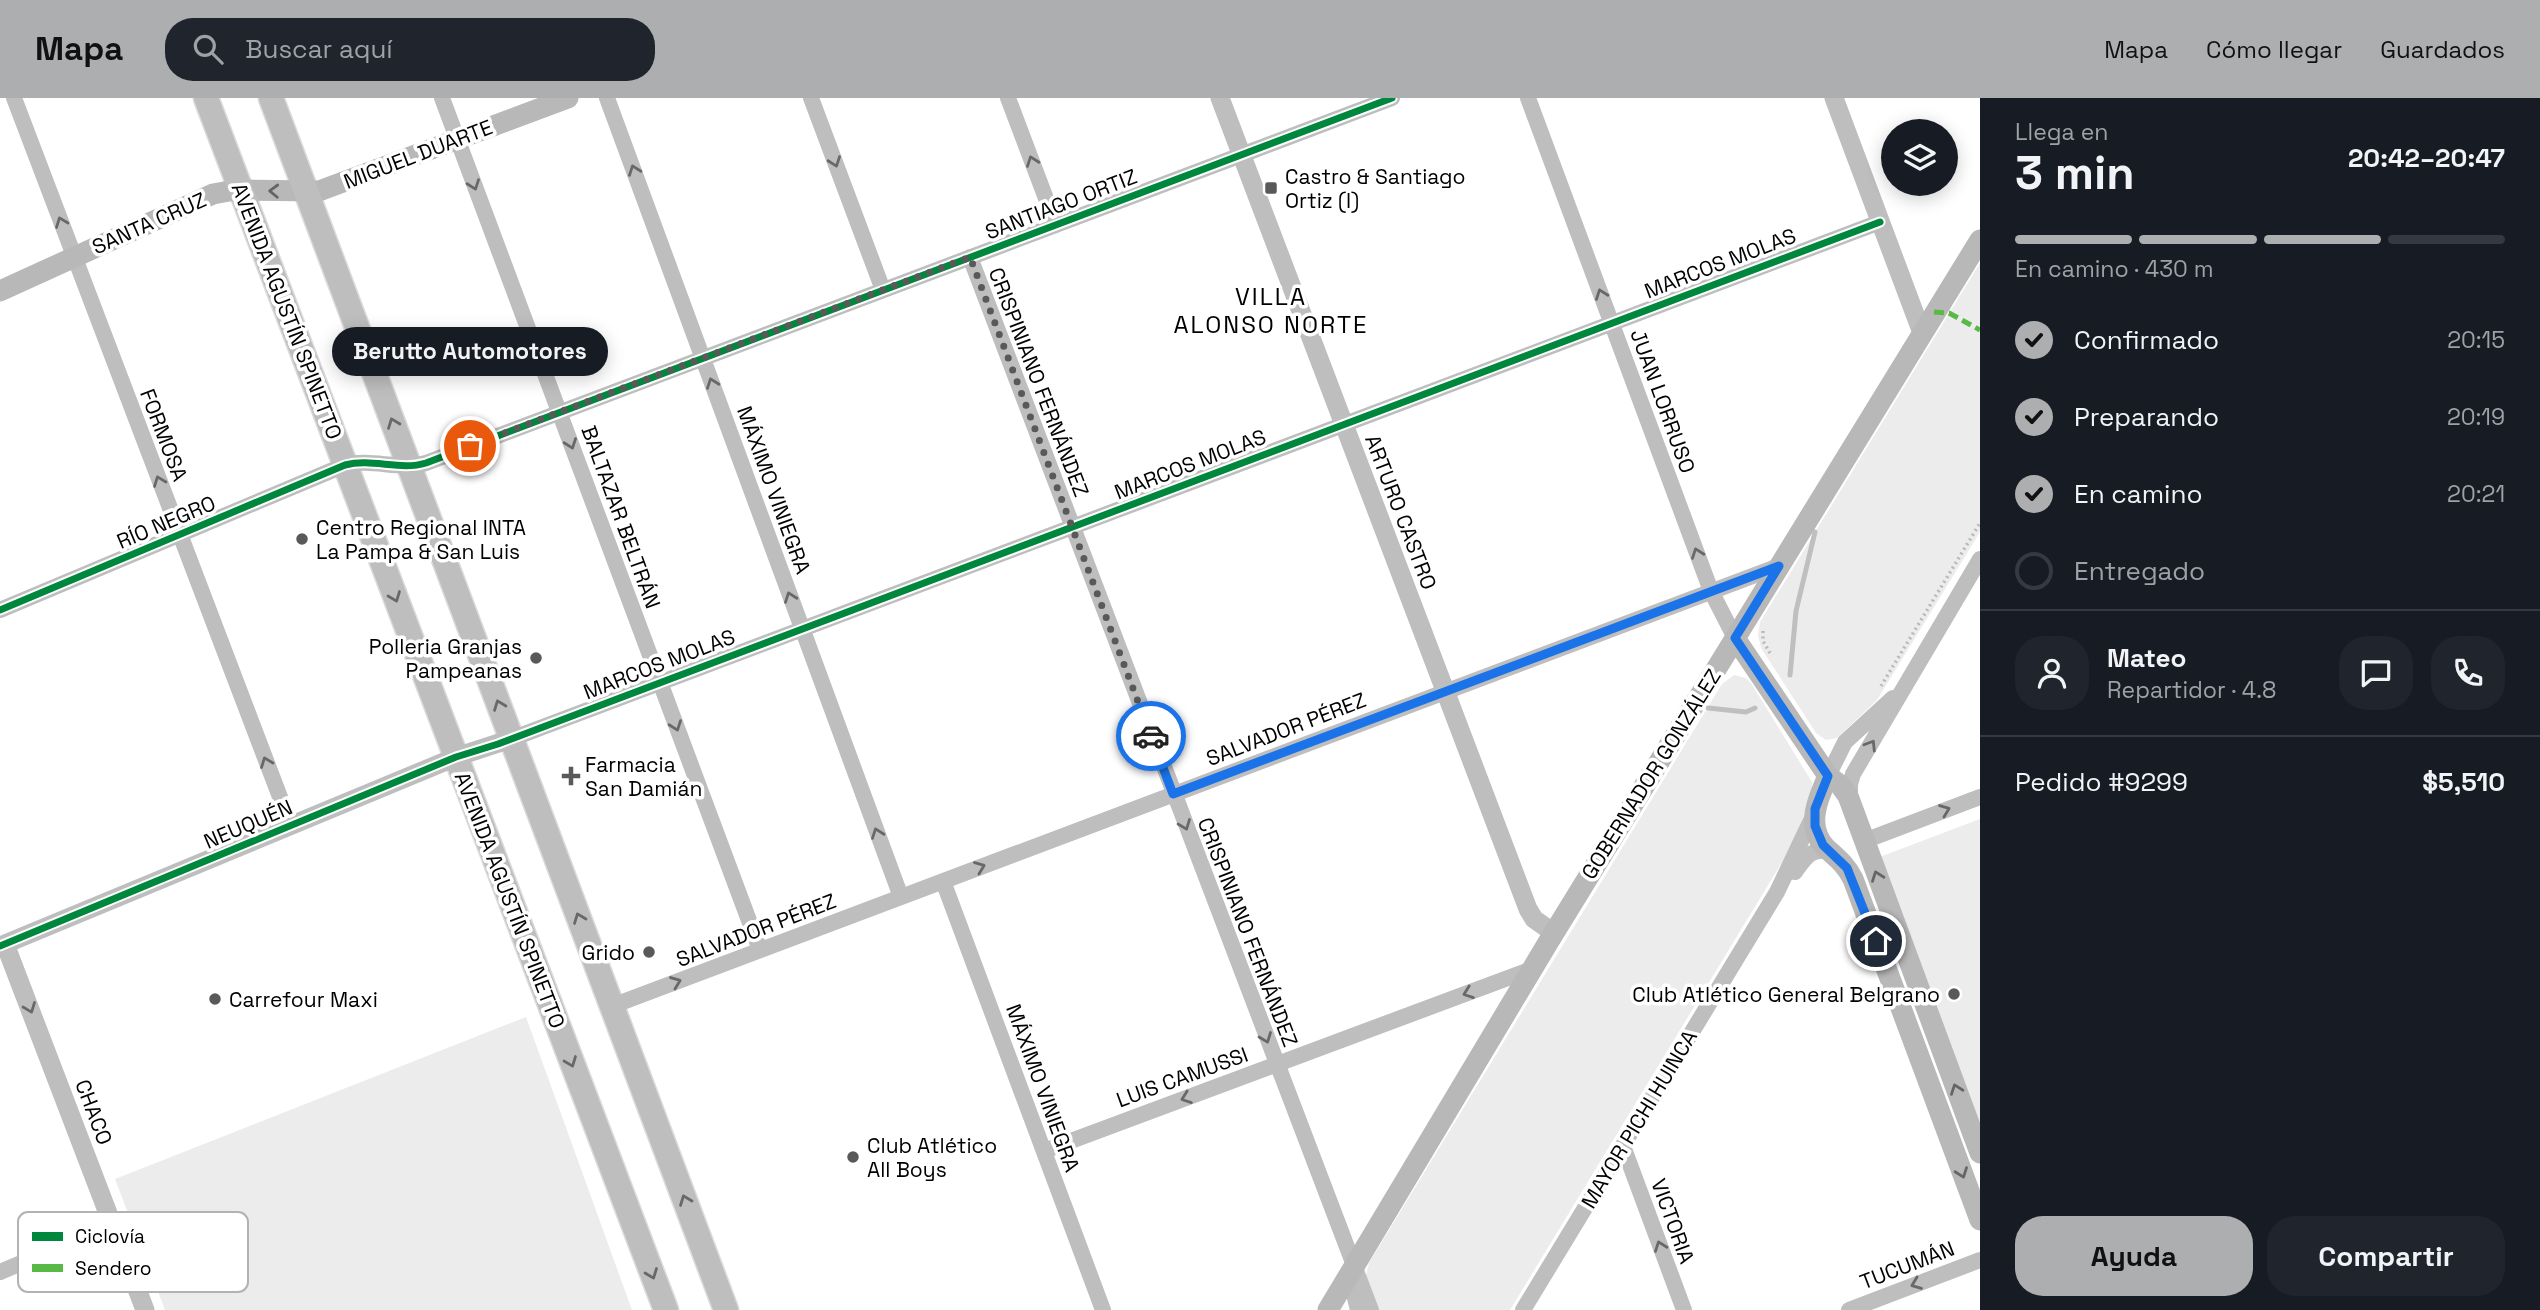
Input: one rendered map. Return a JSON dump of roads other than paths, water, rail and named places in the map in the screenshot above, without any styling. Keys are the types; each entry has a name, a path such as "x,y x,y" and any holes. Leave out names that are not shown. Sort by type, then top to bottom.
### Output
{"main road":[{"name":"AVENIDA AGUSTÍN SPINETTO","path":"206,98 666,1310"},
{"path":"271,98 726,1310"},
{"name":"MIGUEL DUARTE","path":"307,192 331,187 568,98"},
{"name":"SANTA CRUZ","path":"0,291 213,194 241,190 307,192"},
{"name":"GOBERNADOR GONZÁLEZ","path":"1328,1310 1532,969 1980,240"},
{"path":"1735,638 1828,776 1840,785 1850,801 1980,1153"},
{"name":"MAYOR PICHI HUINCA","path":"1815,809 1828,776"},
{"path":"1815,809 1814,822 1823,845 1847,868 1855,885 1980,1220"},
{"path":"1835,856 1849,860 1857,857 1864,849 1864,841"}],"street":[{"name":"FORMOSA","path":"13,98 291,826"},
{"name":"BALTAZAR BELTRÁN","path":"442,98 760,950"},
{"name":"MÁXIMO VINIEGRA","path":"607,98 901,897"},
{"path":"811,98 883,290"},
{"path":"1008,98 1056,225"},
{"name":"ARTURO CASTRO","path":"1220,98 1528,909 1534,919 1554,933"},
{"name":"SANTIAGO ORTIZ","path":"345,465 373,462 409,466 426,463 1392,98"},
{"name":"JUAN LORRUSO","path":"1528,98 1712,592 1735,638"},
{"path":"1834,98 1922,333"},
{"name":"MARCOS MOLAS","path":"512,738 1880,222"},
{"name":"CRISPINIANO FERNÁNDEZ","path":"970,257 1371,1310"},
{"name":"RÍO NEGRO","path":"0,610 345,465"},
{"name":"MAYOR PICHI HUINCA","path":"1850,801 1853,774 1884,726 1900,691 1980,559"},
{"name":"SALVADOR PÉREZ","path":"612,1006 1779,566"},
{"name":"MAYOR PICHI HUINCA","path":"1828,776 1845,742 1900,691"},
{"name":"NEUQUÉN","path":"2,940 291,826 456,757 512,738"},
{"path":"1864,841 1980,797"},
{"name":"MAYOR PICHI HUINCA","path":"1524,1310 1777,892 1815,809"},
{"name":"MAYOR PICHI HUINCA","path":"1777,892 1810,853 1822,850 1835,856"},
{"name":"MÁXIMO VINIEGRA","path":"943,881 1103,1310"},
{"name":"CHACO","path":"2,940 107,1212"},
{"name":"LUIS CAMUSSI","path":"1044,1151 1532,969"},
{"name":"VICTORIA","path":"1623,1146 1684,1310"},
{"name":"TUCUMÁN","path":"1849,1310 1980,1260"},
{"path":"0,1272 18,1264"},
{"name":"CRISPINIANO FERNÁNDEZ","path":"1353,1268 1353,1289 1358,1310"},
{"name":"CHACO","path":"138,1292 145,1310"}],"waterway":[{"path":"1790,675 1796,611 1815,532"},
{"path":"1708,708 1746,712 1755,708"}],"place":[{"name":"Castro & Santiago Ortiz (I)","path":"1271,188"},
{"name":"Berutto Automotores","path":"470,446"},
{"name":"Centro Regional INTA La Pampa & San Luis","path":"302,539"},
{"name":"Polleria Granjas Pampeanas","path":"536,658"},
{"name":"Farmacia San Damián","path":"571,776"},
{"name":"Grido","path":"649,952"},
{"name":"Club Atlético General Belgrano","path":"1954,994"},
{"name":"Carrefour Maxi","path":"215,999"},
{"name":"Club Atlético All Boys","path":"853,1157"}],"district":[{"name":"VILLA ALONSO NORTE","path":"1271,310"}]}
